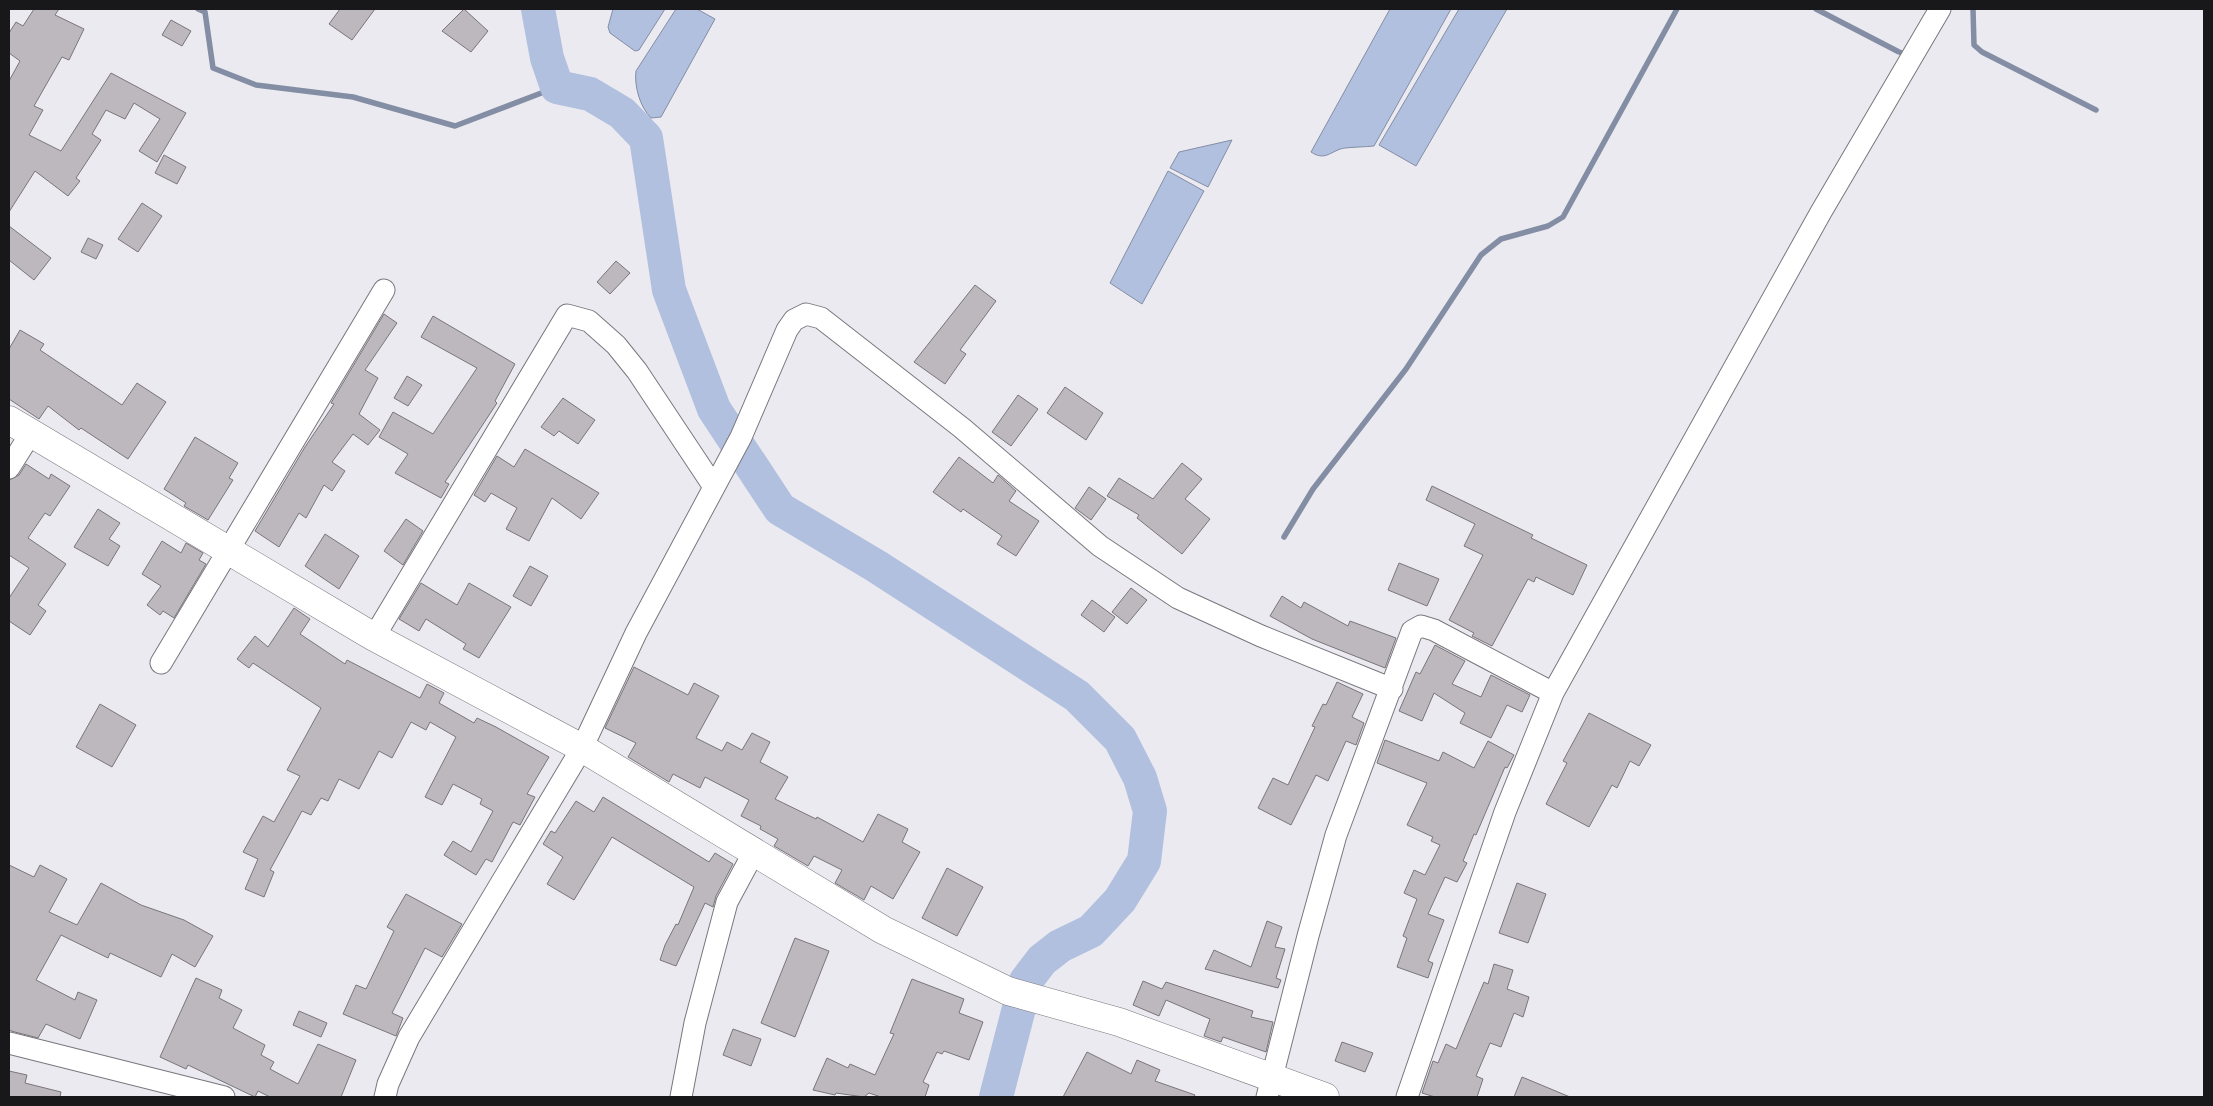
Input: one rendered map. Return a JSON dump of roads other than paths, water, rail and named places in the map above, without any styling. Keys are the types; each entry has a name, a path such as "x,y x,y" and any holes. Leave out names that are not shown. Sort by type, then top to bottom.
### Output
{"street":[{"path":"1407,1097 1505,812 1553,693 1821,212 1940,9"},
{"path":"161,663 384,290"},
{"path":"385,1097 388,1084 409,1037 582,748 636,633 741,436 791,325 794,320 806,314 821,318 962,428 1100,546 1178,598 1261,636 1392,689"},
{"path":"374,637 567,315 589,321 616,344 717,481"},
{"path":"9,468 20,426 374,637 582,748 755,850 883,930 1008,991 1048,1000 1119,1022 1270,1087 1326,1097"},
{"path":"1270,1087 1308,936 1336,836 1392,689 1408,636 1416,627 1421,626 1553,693"},
{"path":"681,1097 695,1023 727,902 755,850"},
{"path":"9,1043 224,1097"}],"water":[{"path":"613,9 665,9 639,50 635,51 610,33 608,27"},
{"path":"676,9 697,9 715,19 661,117 651,118 639,96 636,71"},
{"path":"1390,9 1451,9 1374,146 1345,148 1325,156 1316,155 1311,152"},
{"path":"1459,9 1507,9 1416,166 1379,145"},
{"path":"1232,140 1208,187 1170,168 1179,152"},
{"path":"1168,171 1204,191 1142,304 1110,283"}],"waterway":[{"path":"198,9 205,12 213,68 256,85 353,97 455,126 557,87"},
{"path":"538,9 547,58 557,87 590,94 622,113 646,138 669,290 714,409 780,509 876,566 1077,696 1120,739 1140,778 1150,811 1144,861 1120,900 1091,931 1060,946 1042,960 1026,981 996,1097"},
{"path":"1284,537 1313,489 1406,369 1481,255 1501,239 1548,226 1563,217 1677,9"},
{"path":"1816,9 1899,52 1905,54 1907,51"},
{"path":"1973,9 1974,45 1982,52 2096,110"}]}
